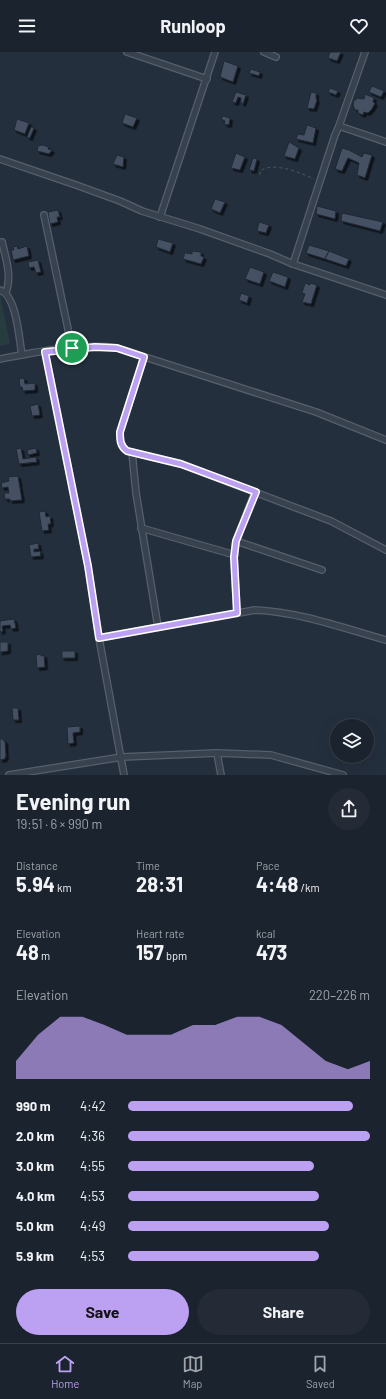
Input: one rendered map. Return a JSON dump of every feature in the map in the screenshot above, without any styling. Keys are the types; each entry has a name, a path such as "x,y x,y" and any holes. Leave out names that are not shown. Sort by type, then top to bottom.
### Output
{"street":[{"path":"127,52 207,79"},
{"path":"160,217 215,52"},
{"path":"264,52 276,57"},
{"path":"293,264 335,135 365,52"},
{"path":"339,126 386,142"},
{"path":"0,159 76,185 160,217 200,229 270,254 293,264 386,295"},
{"path":"44,215 58,288 72,348"},
{"path":"2,242 9,278 9,285 6,293"},
{"path":"0,290 6,293 12,302 22,355"},
{"path":"0,359 72,348 117,348 259,395 316,412 386,440"},
{"path":"45,352 88,566 99,638 122,757 124,775"},
{"path":"144,357 120,432 120,441 123,448 132,452 181,464 331,521 386,550"},
{"path":"132,452 141,528 158,627"},
{"path":"237,613 236,541 256,492"},
{"path":"141,528 235,555"},
{"path":"236,541 322,570"},
{"path":"99,638 255,610 284,612 300,615 386,640"},
{"path":"217,753 221,775"},
{"path":"9,775 122,757 217,753 271,755 343,775"}],"path":[{"path":"260,175 260,171 264,168 280,168 310,177 320,182"}],"green space":[{"path":"0,294 10,344 0,346"}],"building":[{"path":"330,52 341,52 337,61 328,58"},
{"path":"224,61 238,66 233,82 220,77"},
{"path":"251,69 260,72 259,76 249,73"},
{"path":"372,86 384,91 381,97 369,92"},
{"path":"330,88 338,91 336,95 328,92"},
{"path":"236,92 246,95 243,104 241,103 241,98 238,97 236,103 232,102"},
{"path":"311,92 316,93 317,100 314,109 307,108"},
{"path":"365,94 374,98 373,102 375,103 368,113 364,112 363,115 358,113 358,110 355,110 353,105 356,98 364,99"},
{"path":"125,114 137,118 133,127 122,123"},
{"path":"223,116 230,118 229,125 224,124 225,121 221,119"},
{"path":"17,119 29,123 25,134 14,130"},
{"path":"307,125 316,128 313,143 296,139 298,134 304,135"},
{"path":"31,127 34,128 30,138 27,137"},
{"path":"289,142 299,148 295,159 284,156"},
{"path":"42,145 49,147 48,149 52,150 49,154 37,151 38,146"},
{"path":"342,148 362,157 364,153 372,155 365,178 357,175 359,163 348,158 342,171 335,169"},
{"path":"236,153 245,157 240,170 231,168"},
{"path":"117,155 124,157 123,167 113,164"},
{"path":"253,158 257,159 254,171 249,170"},
{"path":"215,199 225,202 220,213 211,209"},
{"path":"317,206 336,211 335,219 316,214"},
{"path":"58,210 60,217 57,217 58,222 50,224 48,212"},
{"path":"342,213 383,222 380,231 341,221"},
{"path":"259,222 269,225 266,233 257,231"},
{"path":"158,239 173,243 170,252 156,247"},
{"path":"309,245 329,251 325,259 306,253"},
{"path":"17,246 18,249 27,246 29,256 13,260 11,250 14,250 13,247"},
{"path":"192,251 201,252 201,256 204,257 201,264 183,259 185,252 192,254"},
{"path":"329,251 349,259 346,266 325,259"},
{"path":"38,260 41,272 36,273 34,267 29,268 28,262"},
{"path":"250,267 264,272 260,284 245,279"},
{"path":"273,272 288,277 285,287 269,281"},
{"path":"305,283 317,285 311,304 302,302 305,294 302,293"},
{"path":"241,293 249,296 247,303 239,300"},
{"path":"24,378 25,384 35,383 35,390 23,391 22,387 20,387 19,379"},
{"path":"38,404 40,415 32,416 30,406"},
{"path":"21,448 23,459 36,457 37,462 19,464 16,449"},
{"path":"36,448 37,453 28,455 27,450"},
{"path":"18,476 22,500 10,501 10,499 5,499 4,493 9,493 8,487 2,488 1,483 9,481 8,477"},
{"path":"45,511 46,517 50,516 51,524 48,524 49,530 42,531 39,512"},
{"path":"38,543 39,549 34,549 34,552 40,551 41,556 31,557 29,545"},
{"path":"14,619 16,628 11,629 10,625 2,626 3,631 0,632 0,621"},
{"path":"0,642 8,642 8,651 0,653"},
{"path":"62,651 75,651 75,658 62,658"},
{"path":"41,654 41,656 44,655 45,667 37,668 36,655"},
{"path":"12,708 18,708 19,720 13,720"},
{"path":"80,726 80,732 73,733 74,743 68,744 67,727"},
{"path":"0,739 5,741 6,757 5,759 0,760"}],"route":[{"path":"72,348 117,348 144,357 120,432 120,441 123,448 127,451 181,464 256,492 236,541 234,557 237,613 99,638 88,566 45,352 72,348"}]}
